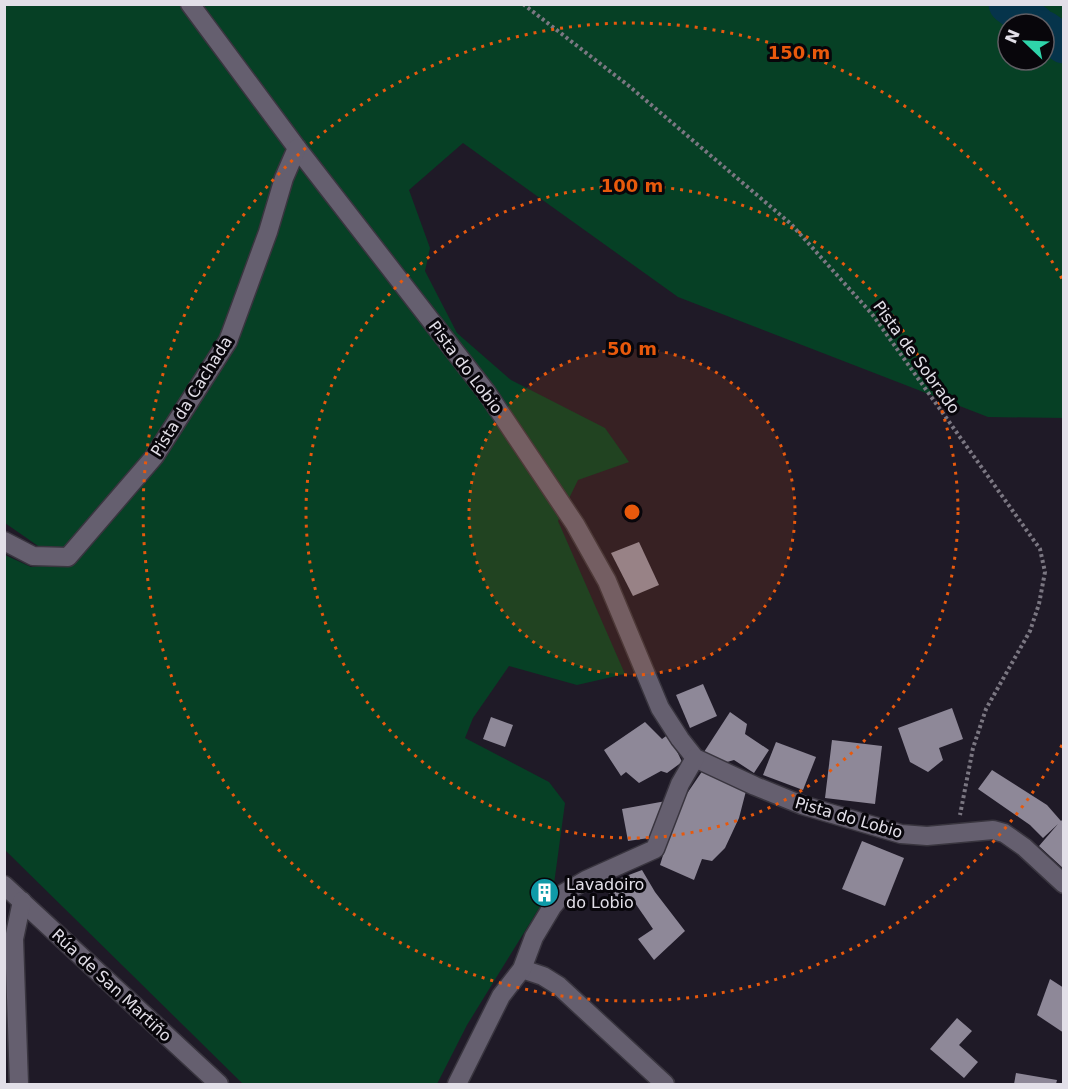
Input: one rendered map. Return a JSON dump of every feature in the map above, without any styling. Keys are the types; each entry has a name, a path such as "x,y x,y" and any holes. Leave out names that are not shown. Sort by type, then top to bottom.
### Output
{"street":[{"name":"Pista do Lobio","path":"190,4 297,148 487,393 575,524 607,581 660,708 695,758 754,786 802,805 902,834 927,836 993,830 1004,833 1024,847 1064,884"},
{"name":"Pista da Cachada","path":"4,541 33,556 68,557 154,457 228,340 268,232 284,178 297,148"},
{"path":"457,1084 501,996 522,969 534,938 552,907 564,893 586,880 655,849 680,784 695,758"},
{"name":"Rúa de San Martiño","path":"4,885 219,1084"},
{"path":"18,1084 14,939 22,901"},
{"path":"522,969 543,976 559,986 665,1084"}],"path":[{"name":"Pista de Sobrado","path":"523,4 629,86 791,224 872,314 1040,549 1045,572 1039,604 1030,631 986,709 973,748 957,833"}],"green space":[{"path":"5,5 1063,5 1063,418 988,417 678,297 463,143 409,190 430,248 425,271 457,333 511,380 605,428 629,462 578,480 558,521 625,674 577,685 509,666 473,718 465,738 549,782 565,803 554,884 467,1025 437,1084 243,1084 5,850 5,555 31,567 64,564 5,523"}],"building":[{"path":"639,542 659,585 633,596 611,553"},
{"path":"703,684 717,716 690,728 676,695"},
{"path":"952,708 963,739 939,748 943,760 928,772 910,762 898,728"},
{"path":"730,712 747,724 745,734 769,750 754,773 734,760 720,764 704,752"},
{"path":"491,717 513,725 505,747 483,739"},
{"path":"645,722 662,739 669,734 682,762 667,773 661,771 639,783 626,772 621,776 604,750"},
{"path":"832,740 882,746 875,804 825,798"},
{"path":"776,742 816,757 803,790 763,775"},
{"path":"703,770 746,791 739,818 725,848 712,861 702,859 694,880 660,865 686,795"},
{"path":"992,770 1047,805 1061,821 1064,818 1064,869 1039,846 1058,824 1043,838 1030,825 978,789"},
{"path":"666,801 656,837 628,841 622,809"},
{"path":"862,841 904,858 885,906 842,889"},
{"path":"642,870 655,892 685,931 654,960 638,939 653,929 633,900 614,906 605,884"},
{"name":"Lavadoiro do Lobio","path":"543,887 551,893 548,899 539,893"},
{"path":"1050,979 1064,988 1064,1033 1037,1015"},
{"path":"957,1018 972,1031 959,1045 978,1062 964,1078 930,1049"},
{"path":"1016,1073 1057,1080 1056,1084 1014,1084"}],"waterway":[{"path":"1008,4 1019,12"},
{"path":"1056,38 1064,44"}],"place":[{"name":"Lavadoiro do Lobio","path":"545,893"}]}
